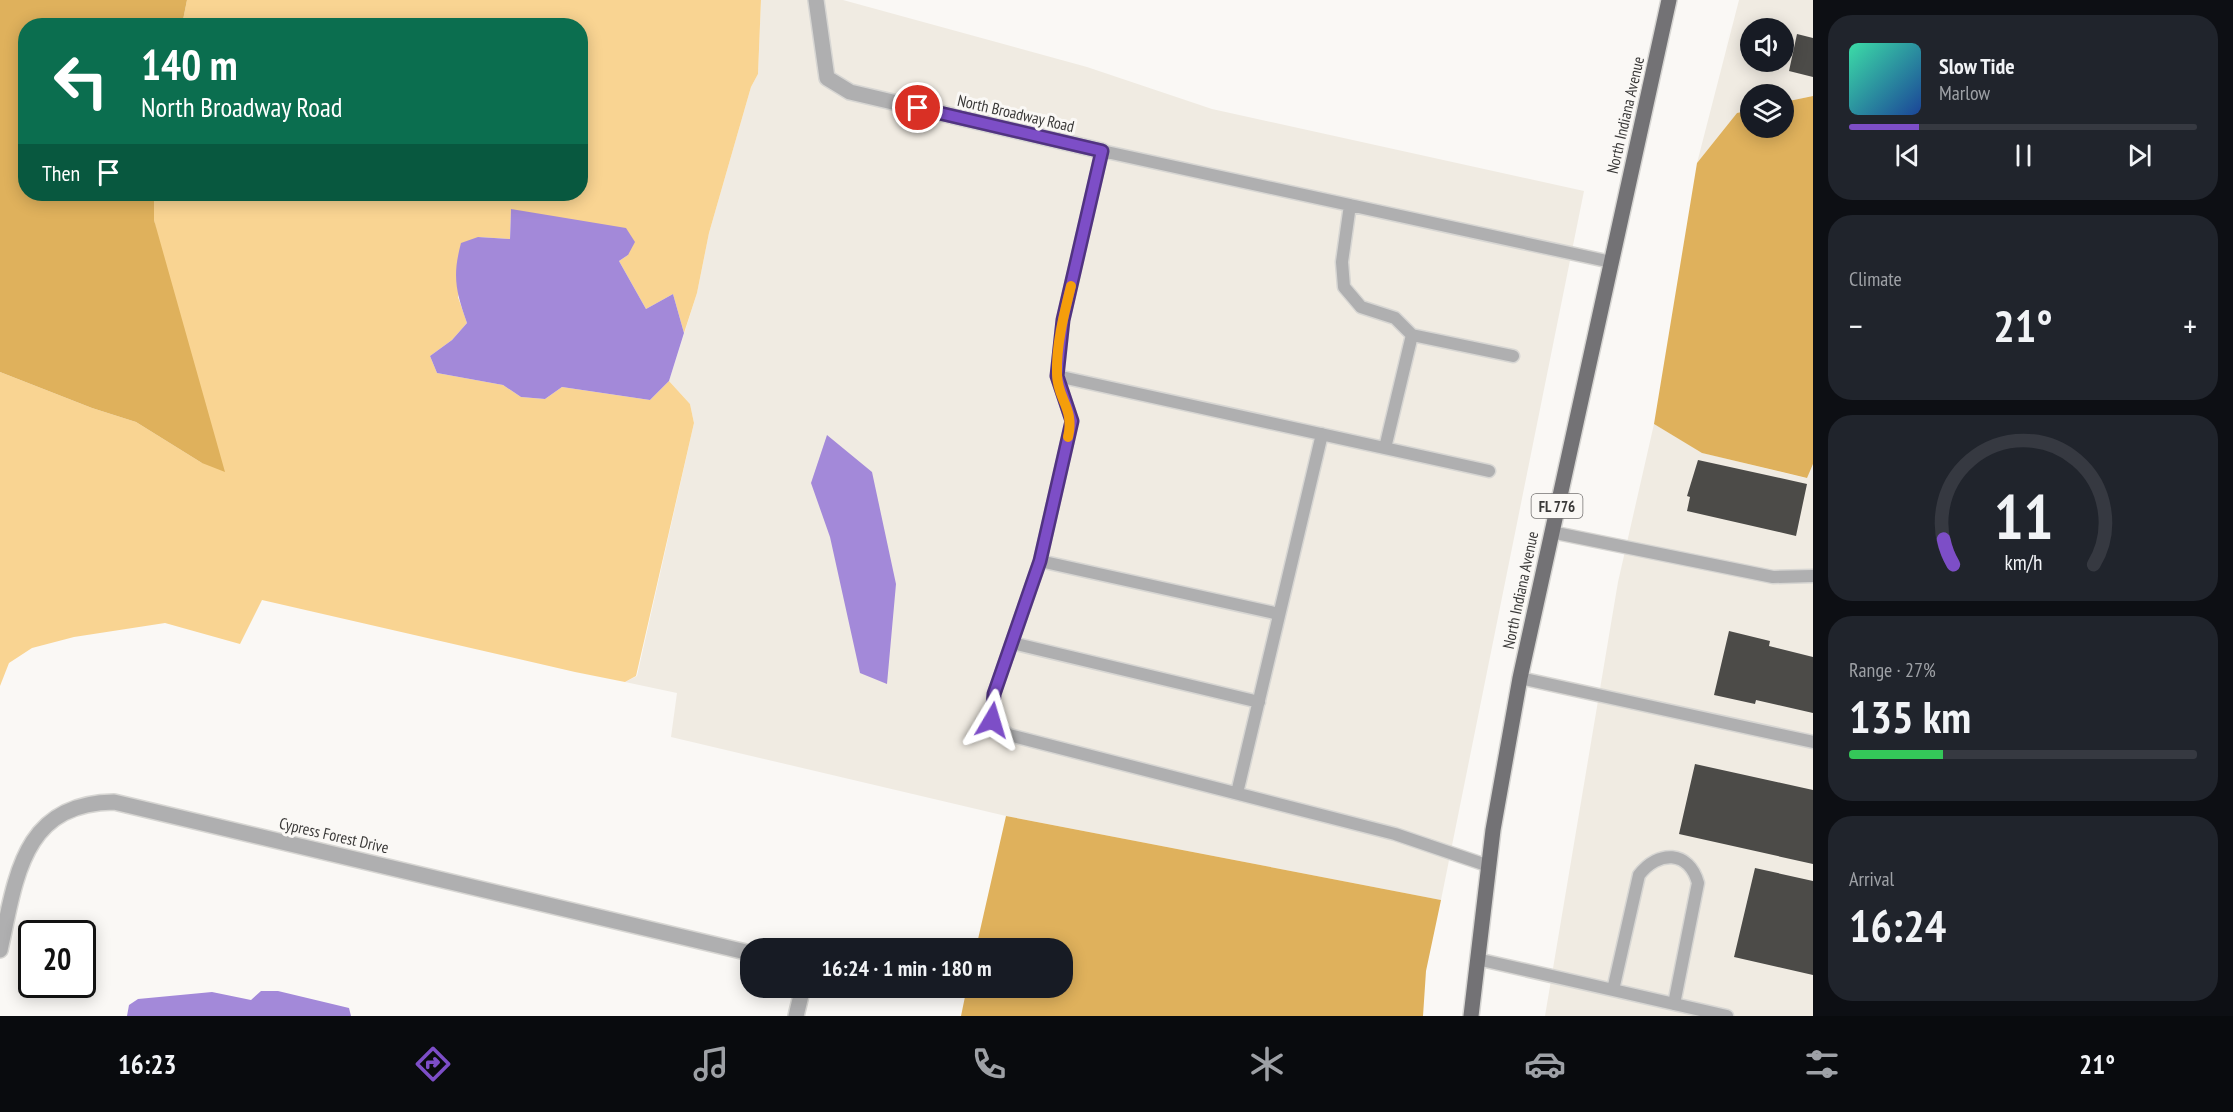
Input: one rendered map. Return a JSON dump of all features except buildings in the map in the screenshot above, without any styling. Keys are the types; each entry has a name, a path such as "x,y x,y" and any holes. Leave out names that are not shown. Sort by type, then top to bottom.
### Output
{"main road":[{"name":"North Indiana Avenue","path":"1471,1016 1489,866 1520,678 1669,0"}],"street":[{"name":"North Broadway Road","path":"816,0 827,78 850,92 1102,151"},
{"name":"Cypress Forest Drive","path":"0,950 18,871 33,840 49,822 66,812 93,802 114,802 740,951"},
{"path":"796,1016 800,998"}],"lane":[{"path":"1489,866 1395,834 1009,735 992,720 994,694 1040,561 1072,421 1057,376 1063,320 1102,151 1611,262"},
{"path":"1350,205 1341,262 1344,287 1361,307 1395,318 1412,335 1513,356"},
{"path":"1385,448 1412,335"},
{"path":"1057,376 1489,471"},
{"path":"1237,793 1322,434"},
{"path":"1551,532 1773,577 1813,576"},
{"path":"1040,561 1279,614"},
{"path":"1012,643 1259,702"},
{"path":"1520,678 1813,742"},
{"path":"1613,990 1639,875 1649,862 1664,856 1682,861 1695,871 1698,883 1674,1004"},
{"path":"1477,959 1727,1016"}],"shaded area":[{"path":"0,0 187,0 183,18 18,18 18,201 154,201 154,220 225,472 202,463 136,422 92,408 0,372"},
{"path":"187,0 761,0 758,74 751,87 709,233 697,293 684,333 673,294 646,309 619,261 628,255 511,209 510,239 478,237 458,297 467,323 452,340 430,356 437,373 503,385 521,397 545,399 562,387 650,400 669,381 690,404 694,423 636,676 625,682 575,672 262,600 240,644 165,623 74,637 32,648 9,663 0,686 0,372 92,408 136,422 202,463 154,220 154,201 588,201 588,18 183,18"},
{"path":"761,0 843,0 1087,67 1212,109 1584,191 1441,900 1006,816 671,737 677,693 625,682 637,676 694,423 690,404 669,381 697,293 709,233 751,87 758,74"},
{"path":"1739,0 1813,0 1813,96 1794,100 1794,84 1740,84 1740,112 1737,113 1697,163"},
{"path":"1813,96 1813,464 1807,478 1702,453 1654,424 1697,163 1737,113 1740,112 1740,138 1794,138 1794,100"},
{"path":"511,209 626,228 635,242 628,255 619,261 646,309 673,294 684,333 669,381 650,400 562,387 545,399 521,397 503,385 437,373 430,356 452,340 467,323 456,284 461,243 478,237 510,239"},
{"path":"1654,424 1703,453 1806,478 1813,464 1813,1016 1545,1016 1618,582"},
{"path":"827,435 872,472 896,584 887,684 860,673 830,537 811,483"},
{"path":"1006,816 1441,900 1426,971 1423,1016 961,1016 965,998 1073,998 1073,938 978,938"},
{"path":"261,991 278,991 349,1008 351,1016 127,1016 129,1005 138,999 212,992 251,1000"}],"slow traffic":[{"path":"1068,437 1072,421 1057,376 1063,320 1071,286"}],"route":[{"path":"918,108 1102,151 1063,320 1057,376 1072,421 1040,561 994,694 992,720"}]}
